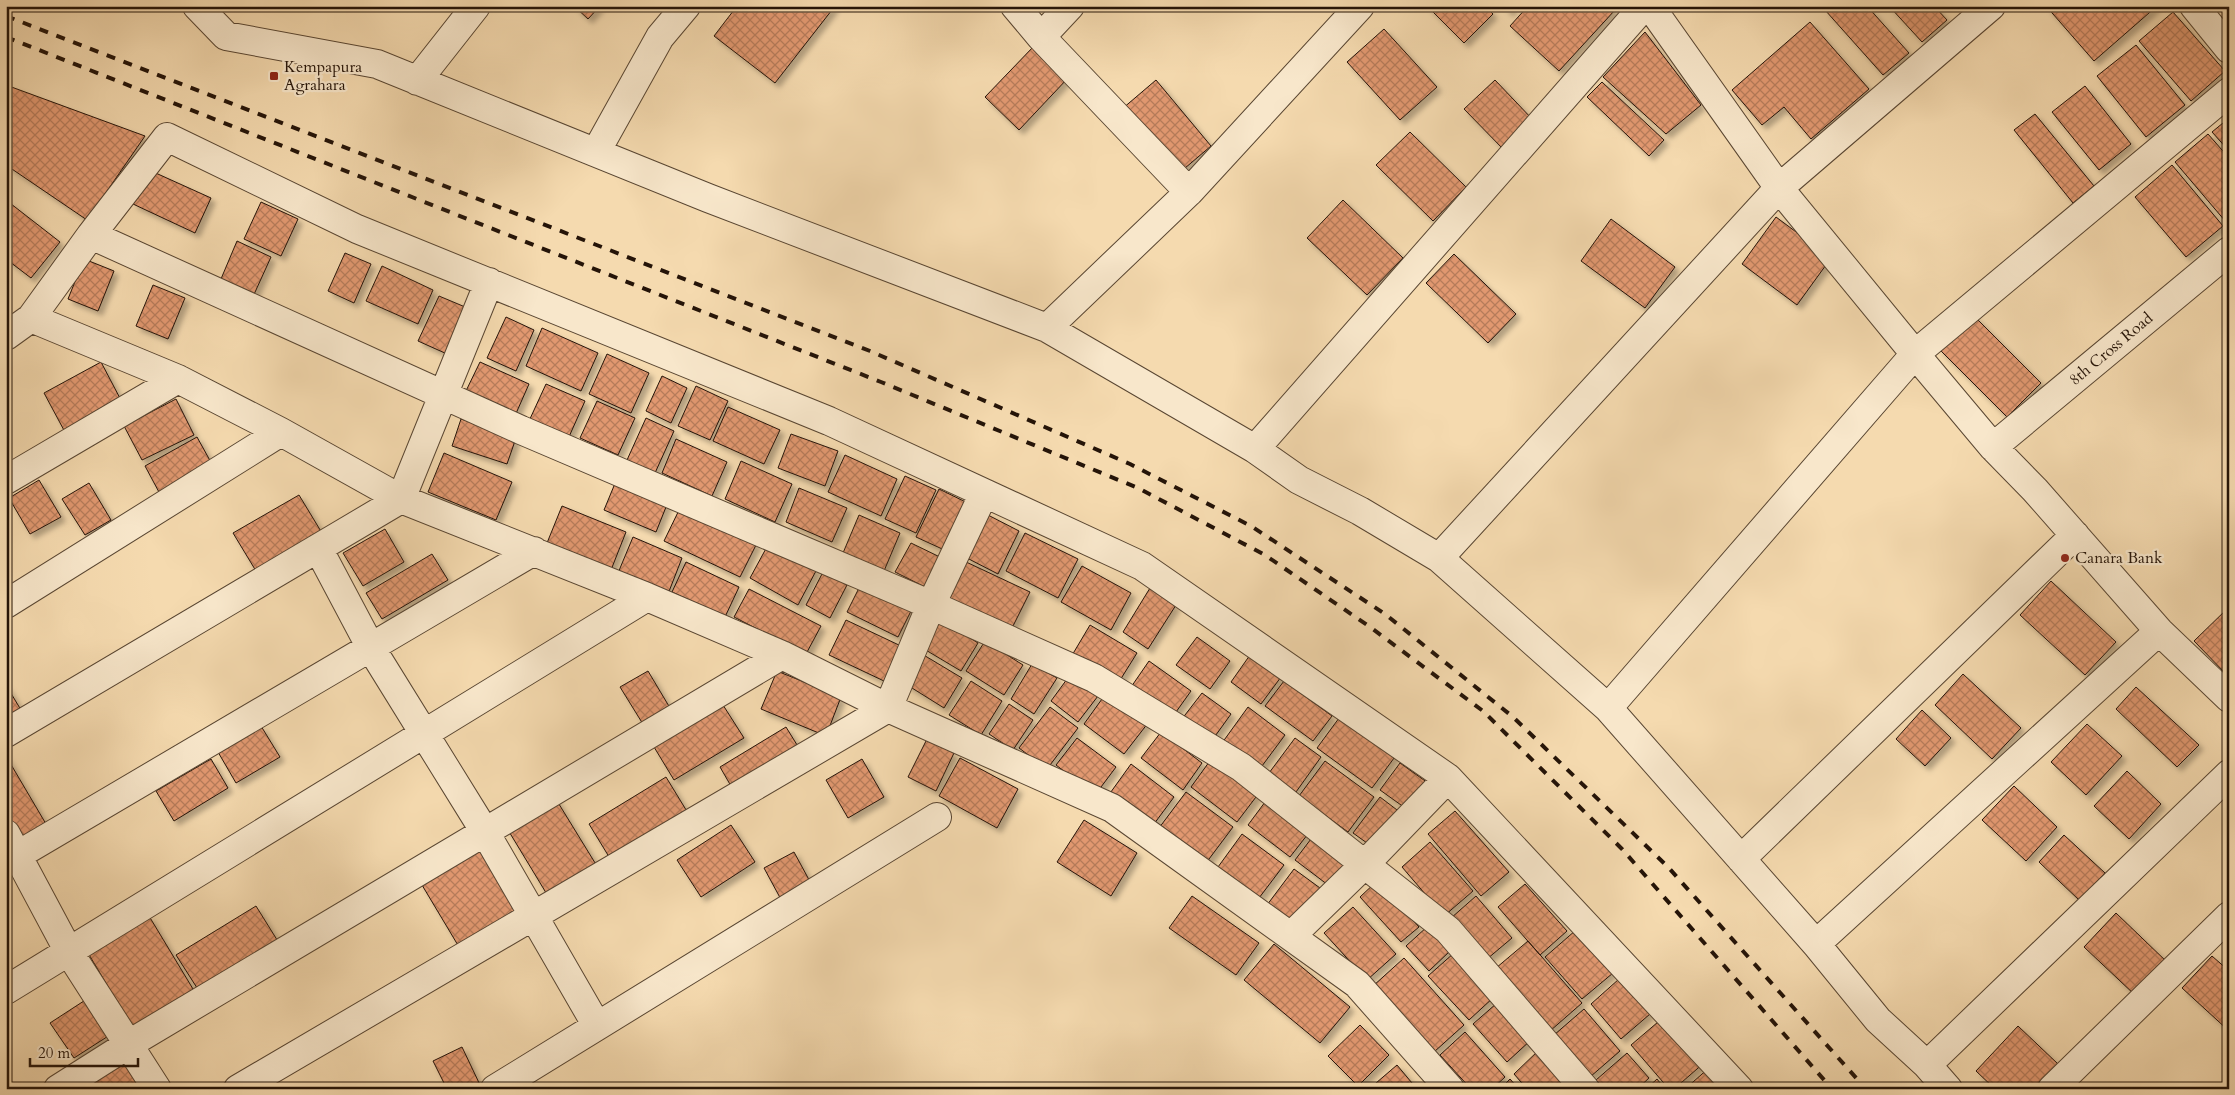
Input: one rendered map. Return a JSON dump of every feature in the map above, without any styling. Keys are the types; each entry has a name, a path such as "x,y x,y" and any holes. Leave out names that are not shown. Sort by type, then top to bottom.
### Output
{"street":[{"path":"197,6 226,36 377,64 708,198 1047,328 1255,450 1299,480 1360,510 1440,558 1608,708 1816,944 1878,1020 1927,1065 1948,1089"},
{"path":"417,81 476,6"},
{"path":"596,152 660,37 686,6"},
{"path":"1015,6 1041,37 1189,192"},
{"path":"1041,37 1070,6"},
{"path":"1047,328 1189,192 1360,6"},
{"path":"1255,450 1644,6"},
{"path":"1650,6 1779,188 1915,354 1993,447 2075,535 2159,631 2229,698"},
{"path":"1440,558 1779,188 1991,6"},
{"path":"2194,6 2229,49"},
{"path":"1608,708 1915,354 2229,92"},
{"path":"6,336 32,318 91,235 167,137 357,229 829,421 1142,566 1448,778 1739,1089"},
{"path":"91,235 445,396 931,605 1094,678 1241,767 1448,930 1585,1089"},
{"name":"8th Cross Road","path":"1993,447 2229,251"},
{"path":"6,733 402,499 445,396 489,282"},
{"path":"32,318 178,379 281,432 402,499 647,597 782,654 888,708 1112,808 1357,984 1450,1089"},
{"path":"6,480 178,379"},
{"path":"6,604 281,432"},
{"path":"238,1089 888,708 931,605 984,493"},
{"path":"1741,859 2075,535"},
{"path":"318,548 371,648 485,832 598,1026"},
{"path":"157,1089 69,952 10,851 371,648 534,551"},
{"path":"6,990 647,597"},
{"path":"1816,944 2159,631"},
{"path":"58,1089 128,1044 782,654"},
{"path":"1927,1065 2229,774"},
{"path":"1291,936 1365,864 1448,778"},
{"path":"496,1089 937,817"},
{"path":"2052,1089 2229,916"}],"building":[{"path":"574,6 600,6 588,19"},
{"path":"737,6 835,6 775,83 714,36"},
{"path":"1427,6 1485,6 1493,14 1464,43"},
{"path":"1503,6 1514,6 1509,12"},
{"path":"1528,6 1611,6 1615,10 1559,71 1510,26"},
{"path":"1829,6 1867,6 1909,53 1883,75 1825,10"},
{"path":"1889,6 1934,6 1947,20 1922,42"},
{"path":"2046,6 2157,6 2094,61"},
{"path":"2173,12 2225,71 2191,101 2139,41"},
{"path":"1810,22 1869,89 1811,139 1784,107 1762,125 1732,90"},
{"path":"1384,29 1437,87 1400,120 1347,62"},
{"path":"1645,32 1701,105 1666,134 1603,77"},
{"path":"2136,45 2185,105 2146,137 2097,76"},
{"path":"1034,46 1068,78 1019,130 985,97"},
{"path":"1156,80 1211,146 1178,174 1122,109"},
{"path":"1495,80 1534,121 1504,150 1464,109"},
{"path":"1602,82 1664,140 1649,156 1587,97"},
{"path":"6,85 145,136 87,220 6,165"},
{"path":"2085,86 2131,144 2099,170 2052,112"},
{"path":"2035,114 2094,186 2073,203 2014,130"},
{"path":"2229,118 2229,151 2212,132"},
{"path":"1410,132 1466,187 1433,221 1376,165"},
{"path":"2208,134 2229,158 2229,220 2226,222 2175,162"},
{"path":"2172,165 2223,226 2186,257 2135,197"},
{"path":"149,170 211,198 195,233 133,204"},
{"path":"6,200 60,242 31,278 6,259"},
{"path":"1343,200 1403,258 1367,295 1307,238"},
{"path":"261,202 298,219 281,256 244,239"},
{"path":"1776,217 1831,258 1797,305 1742,264"},
{"path":"1611,219 1675,267 1645,308 1581,261"},
{"path":"237,241 271,257 251,301 218,286"},
{"path":"345,253 371,264 354,303 328,291"},
{"path":"1454,254 1516,314 1488,343 1426,283"},
{"path":"84,259 114,271 98,311 68,299"},
{"path":"382,266 433,290 418,324 366,301"},
{"path":"153,285 185,298 168,339 136,326"},
{"path":"439,296 477,312 456,358 418,341"},
{"path":"1973,315 2041,383 2007,417 1939,349"},
{"path":"506,317 534,330 516,371 487,358"},
{"path":"542,328 598,353 581,391 526,366"},
{"path":"607,354 649,373 631,413 589,394"},
{"path":"101,362 123,404 66,434 44,393"},
{"path":"480,362 529,384 514,418 464,395"},
{"path":"662,376 687,388 671,423 646,411"},
{"path":"546,384 585,401 568,439 529,421"},
{"path":"696,386 728,401 710,440 678,426"},
{"path":"176,399 194,435 142,460 124,426"},
{"path":"597,401 635,418 618,455 580,438"},
{"path":"728,407 780,430 764,464 713,441"},
{"path":"646,418 674,431 655,473 627,460"},
{"path":"461,419 516,438 507,464 452,446"},
{"path":"791,434 838,451 825,486 778,468"},
{"path":"197,437 213,466 160,494 145,466"},
{"path":"676,439 727,462 712,496 662,473"},
{"path":"444,453 512,482 496,520 428,492"},
{"path":"845,455 897,479 881,516 828,492"},
{"path":"741,461 792,484 775,522 725,499"},
{"path":"905,476 936,490 916,533 885,519"},
{"path":"39,480 61,517 30,534 9,498"},
{"path":"616,481 668,502 656,532 604,510"},
{"path":"89,483 111,520 85,535 62,499"},
{"path":"799,488 847,508 832,542 786,522"},
{"path":"939,489 974,506 951,553 916,537"},
{"path":"299,495 325,538 259,576 233,533"},
{"path":"562,506 626,532 611,570 547,543"},
{"path":"681,506 757,543 740,577 664,541"},
{"path":"986,514 1019,531 998,574 965,557"},
{"path":"859,515 900,533 884,571 843,553"},
{"path":"385,529 404,562 363,586 343,553"},
{"path":"1025,533 1078,559 1058,598 1006,571"},
{"path":"633,537 682,558 668,594 618,573"},
{"path":"769,543 817,569 798,605 750,578"},
{"path":"911,543 944,559 929,589 895,572"},
{"path":"432,554 448,580 382,619 366,593"},
{"path":"964,561 1030,592 1012,628 947,597"},
{"path":"686,562 739,587 725,617 672,592"},
{"path":"1082,566 1131,593 1111,630 1061,602"},
{"path":"823,572 847,585 830,618 806,605"},
{"path":"2051,581 2116,642 2085,675 2020,615"},
{"path":"862,582 913,607 898,637 847,612"},
{"path":"1150,588 1176,605 1148,649 1123,632"},
{"path":"749,589 821,626 806,654 734,617"},
{"path":"2229,607 2229,675 2228,676 2194,641"},
{"path":"846,620 901,646 884,681 829,655"},
{"path":"941,620 978,643 961,671 924,649"},
{"path":"1090,625 1137,653 1117,685 1071,657"},
{"path":"1197,637 1230,661 1210,689 1176,665"},
{"path":"985,641 1023,665 1004,695 966,671"},
{"path":"922,654 962,678 944,708 904,683"},
{"path":"1250,655 1281,677 1261,704 1231,682"},
{"path":"1149,661 1191,691 1171,719 1129,690"},
{"path":"1032,664 1057,678 1034,714 1011,699"},
{"path":"648,671 673,713 646,729 620,687"},
{"path":"777,671 841,697 826,736 761,709"},
{"path":"1963,674 2021,728 1992,759 1935,705"},
{"path":"1070,675 1098,696 1078,722 1051,701"},
{"path":"971,681 1002,701 981,735 949,715"},
{"path":"1284,681 1332,716 1313,741 1265,706"},
{"path":"6,685 24,715 6,725"},
{"path":"2136,687 2199,745 2177,767 2116,709"},
{"path":"1107,692 1148,723 1124,754 1084,724"},
{"path":"1202,693 1231,714 1208,746 1178,724"},
{"path":"1009,704 1033,720 1013,750 989,734"},
{"path":"723,705 744,738 674,780 654,747"},
{"path":"1050,707 1078,728 1047,769 1019,748"},
{"path":"1248,707 1285,735 1259,770 1222,743"},
{"path":"1922,710 1951,738 1925,766 1896,739"},
{"path":"1342,714 1397,754 1372,788 1317,748"},
{"path":"2087,724 2122,756 2086,795 2051,762"},
{"path":"261,726 280,757 236,783 218,752"},
{"path":"786,727 802,753 735,793 720,767"},
{"path":"1161,732 1202,763 1183,790 1141,758"},
{"path":"1077,738 1116,767 1095,795 1056,765"},
{"path":"1295,738 1321,757 1296,792 1269,773"},
{"path":"927,739 954,753 936,791 908,777"},
{"path":"6,756 46,824 15,842 6,827"},
{"path":"960,758 1018,789 997,828 939,796"},
{"path":"1212,758 1259,793 1237,822 1191,787"},
{"path":"211,759 228,788 174,821 156,791"},
{"path":"862,759 884,797 848,818 826,780"},
{"path":"1325,761 1374,797 1348,832 1299,796"},
{"path":"1400,763 1428,783 1408,810 1380,790"},
{"path":"1131,764 1174,797 1151,828 1108,796"},
{"path":"2127,771 2161,804 2129,839 2094,806"},
{"path":"666,777 691,818 614,865 589,824"},
{"path":"2014,786 2057,827 2026,861 1982,820"},
{"path":"1186,792 1233,827 1206,863 1159,828"},
{"path":"554,796 600,871 551,901 505,825"},
{"path":"1380,797 1401,813 1374,848 1353,833"},
{"path":"1268,798 1311,830 1290,857 1248,825"},
{"path":"1455,811 1509,872 1481,896 1428,834"},
{"path":"1084,820 1137,853 1111,896 1057,862"},
{"path":"731,825 755,862 701,897 677,860"},
{"path":"1242,834 1284,865 1259,898 1218,867"},
{"path":"1314,835 1351,862 1332,888 1295,860"},
{"path":"2064,835 2105,873 2079,900 2039,862"},
{"path":"1430,842 1473,891 1444,916 1402,867"},
{"path":"480,843 523,915 462,952 419,880"},
{"path":"794,852 814,889 784,905 764,868"},
{"path":"1294,869 1320,888 1294,924 1267,905"},
{"path":"1377,881 1419,927 1401,942 1360,897"},
{"path":"1525,884 1567,931 1540,955 1498,907"},
{"path":"1192,896 1259,943 1236,975 1169,928"},
{"path":"1476,896 1512,938 1487,959 1451,918"},
{"path":"256,906 279,943 199,991 176,955"},
{"path":"1353,907 1396,954 1367,980 1324,933"},
{"path":"2116,913 2168,963 2136,996 2084,947"},
{"path":"149,916 196,994 135,1032 88,953"},
{"path":"1428,926 1450,951 1429,971 1406,946"},
{"path":"1576,930 1613,973 1582,999 1545,957"},
{"path":"1528,941 1582,1003 1550,1031 1496,968"},
{"path":"1274,944 1350,1007 1320,1043 1244,980"},
{"path":"1454,953 1494,997 1469,1020 1428,976"},
{"path":"2212,956 2229,971 2229,1031 2182,988"},
{"path":"1404,958 1464,1025 1434,1052 1373,986"},
{"path":"1619,979 1650,1014 1621,1039 1591,1004"},
{"path":"90,997 113,1033 74,1058 50,1023"},
{"path":"1497,1003 1531,1040 1507,1062 1473,1024"},
{"path":"1584,1009 1620,1051 1590,1077 1554,1035"},
{"path":"1665,1016 1705,1062 1674,1089 1669,1089 1631,1045"},
{"path":"1360,1025 1389,1055 1358,1086 1328,1056"},
{"path":"2018,1026 2058,1064 2035,1089 1995,1089 1976,1071"},
{"path":"1465,1032 1505,1077 1492,1089 1471,1089 1440,1055"},
{"path":"462,1047 481,1087 476,1089 447,1089 433,1061"},
{"path":"1540,1049 1577,1089 1527,1089 1514,1074"},
{"path":"1627,1053 1649,1078 1637,1089 1604,1089 1596,1080"},
{"path":"124,1057 144,1089 89,1089 84,1081"},
{"path":"1397,1065 1417,1089 1369,1089"},
{"path":"1710,1067 1729,1089 1685,1089"},
{"path":"1510,1079 1519,1089 1500,1089"},
{"path":"1657,1079 1665,1089 1646,1089"}],"railway":[{"path":"6,16 870,351 1130,464 1251,526 1385,614 1513,717 1668,867 1866,1089"},
{"path":"6,37 881,382 1138,488 1265,555 1370,627 1483,711 1622,849 1832,1089"}],"place":[{"name":"Kempapura Agrahara","path":"274,76"},
{"name":"Canara Bank","path":"2065,558"}]}
